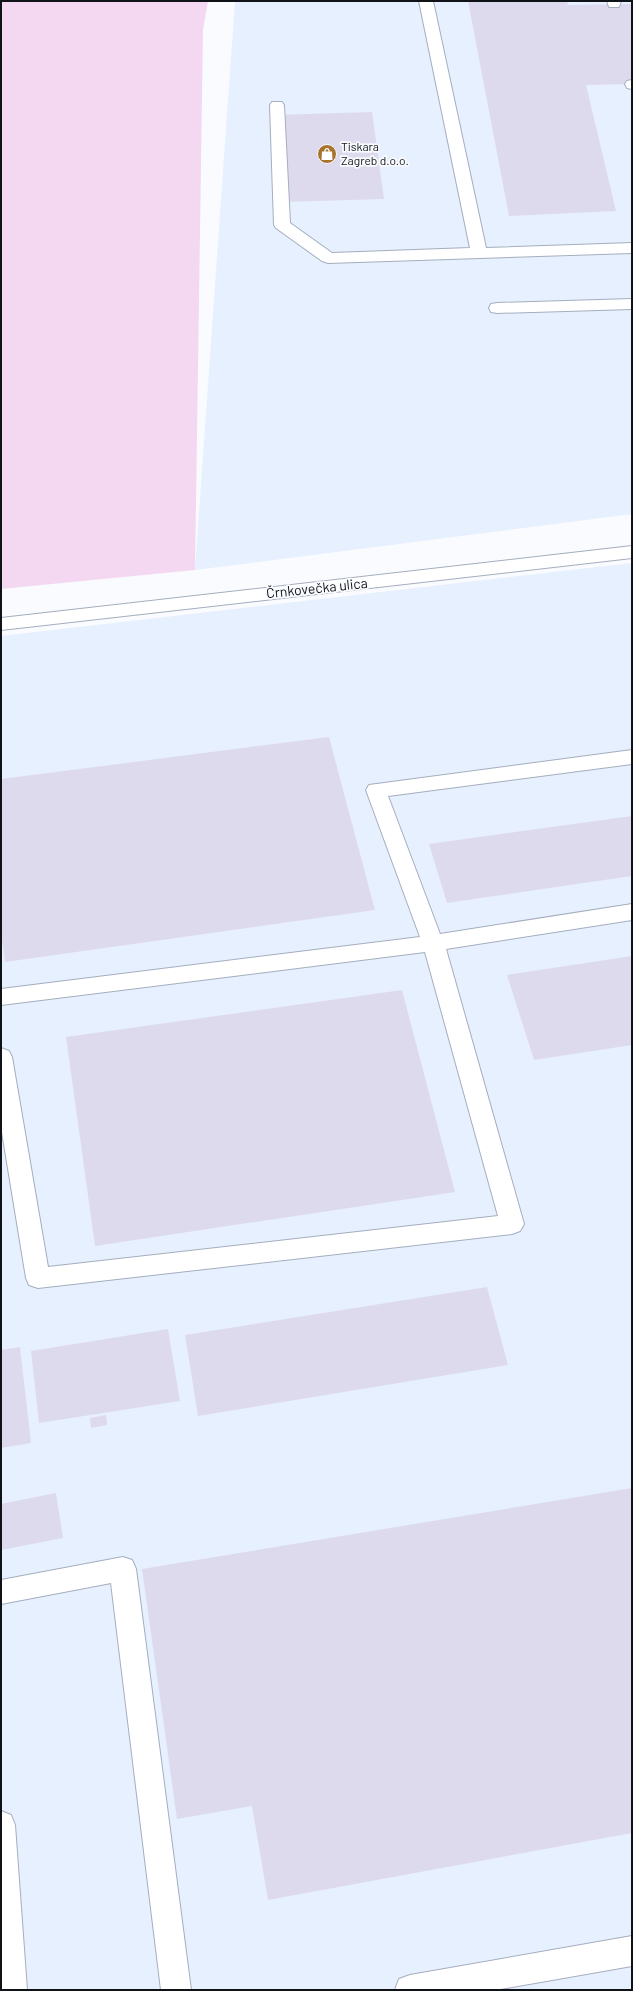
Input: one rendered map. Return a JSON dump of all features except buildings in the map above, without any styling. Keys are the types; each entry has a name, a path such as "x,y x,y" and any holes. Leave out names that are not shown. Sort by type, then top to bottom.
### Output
{"street":[{"path":"426,1 478,253"},
{"path":"277,104 282,225 328,258 632,248"},
{"path":"497,308 632,304"},
{"name":"Črnkovečka ulica","path":"1,624 632,552"},
{"path":"1,1057 38,1278 512,1224 433,943 376,790 632,757"},
{"path":"1,997 433,943 632,912"},
{"path":"1,1592 123,1569 176,1990"},
{"path":"1,1825 12,1990"},
{"path":"410,1990 632,1951"}],"shaded area":[{"path":"1,1 208,1 203,30 195,570 1,589"},
{"path":"235,1 632,1 632,514 195,570"},
{"path":"632,563 632,1990 1,1990 1,636"}],"place":[{"name":"Tiskara Zagreb d.o.o.","path":"327,154"}]}
